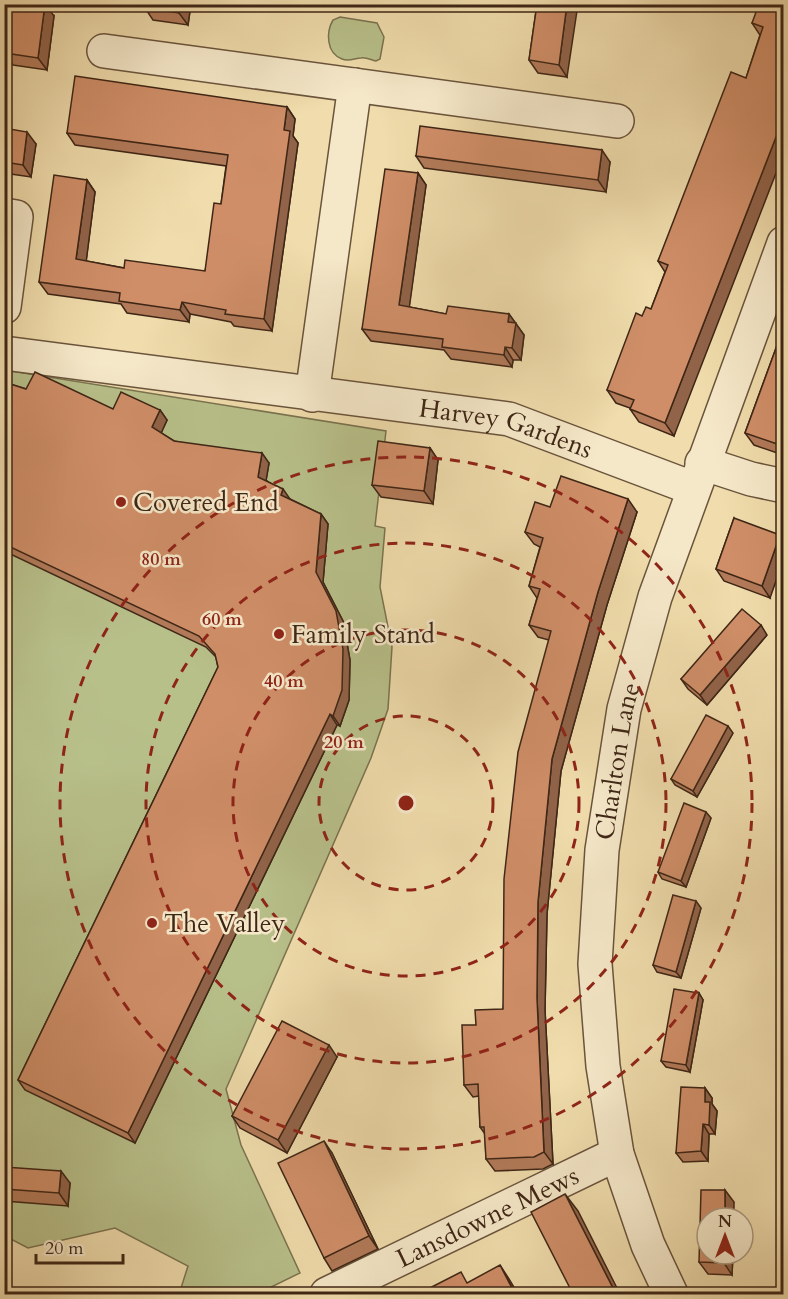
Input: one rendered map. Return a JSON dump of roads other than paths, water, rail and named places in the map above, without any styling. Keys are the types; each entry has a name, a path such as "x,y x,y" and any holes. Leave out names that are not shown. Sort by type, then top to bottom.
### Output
{"street":[{"path":"105,51 617,121"},
{"path":"312,395 355,85"},
{"path":"4,215 16,217 4,307"},
{"name":"Charlton Lane","path":"671,1294 648,1245 617,1154 603,1066 595,964 602,850 624,709 655,597 783,243"},
{"name":"Harvey Gardens","path":"4,353 508,419 697,476 751,479 783,486"},
{"name":"Lansdowne Mews","path":"327,1294 617,1154"}],"place":[{"name":"Covered End","path":"121,502"},
{"name":"Family Stand","path":"279,634"},
{"name":"The Valley","path":"152,923"}]}
